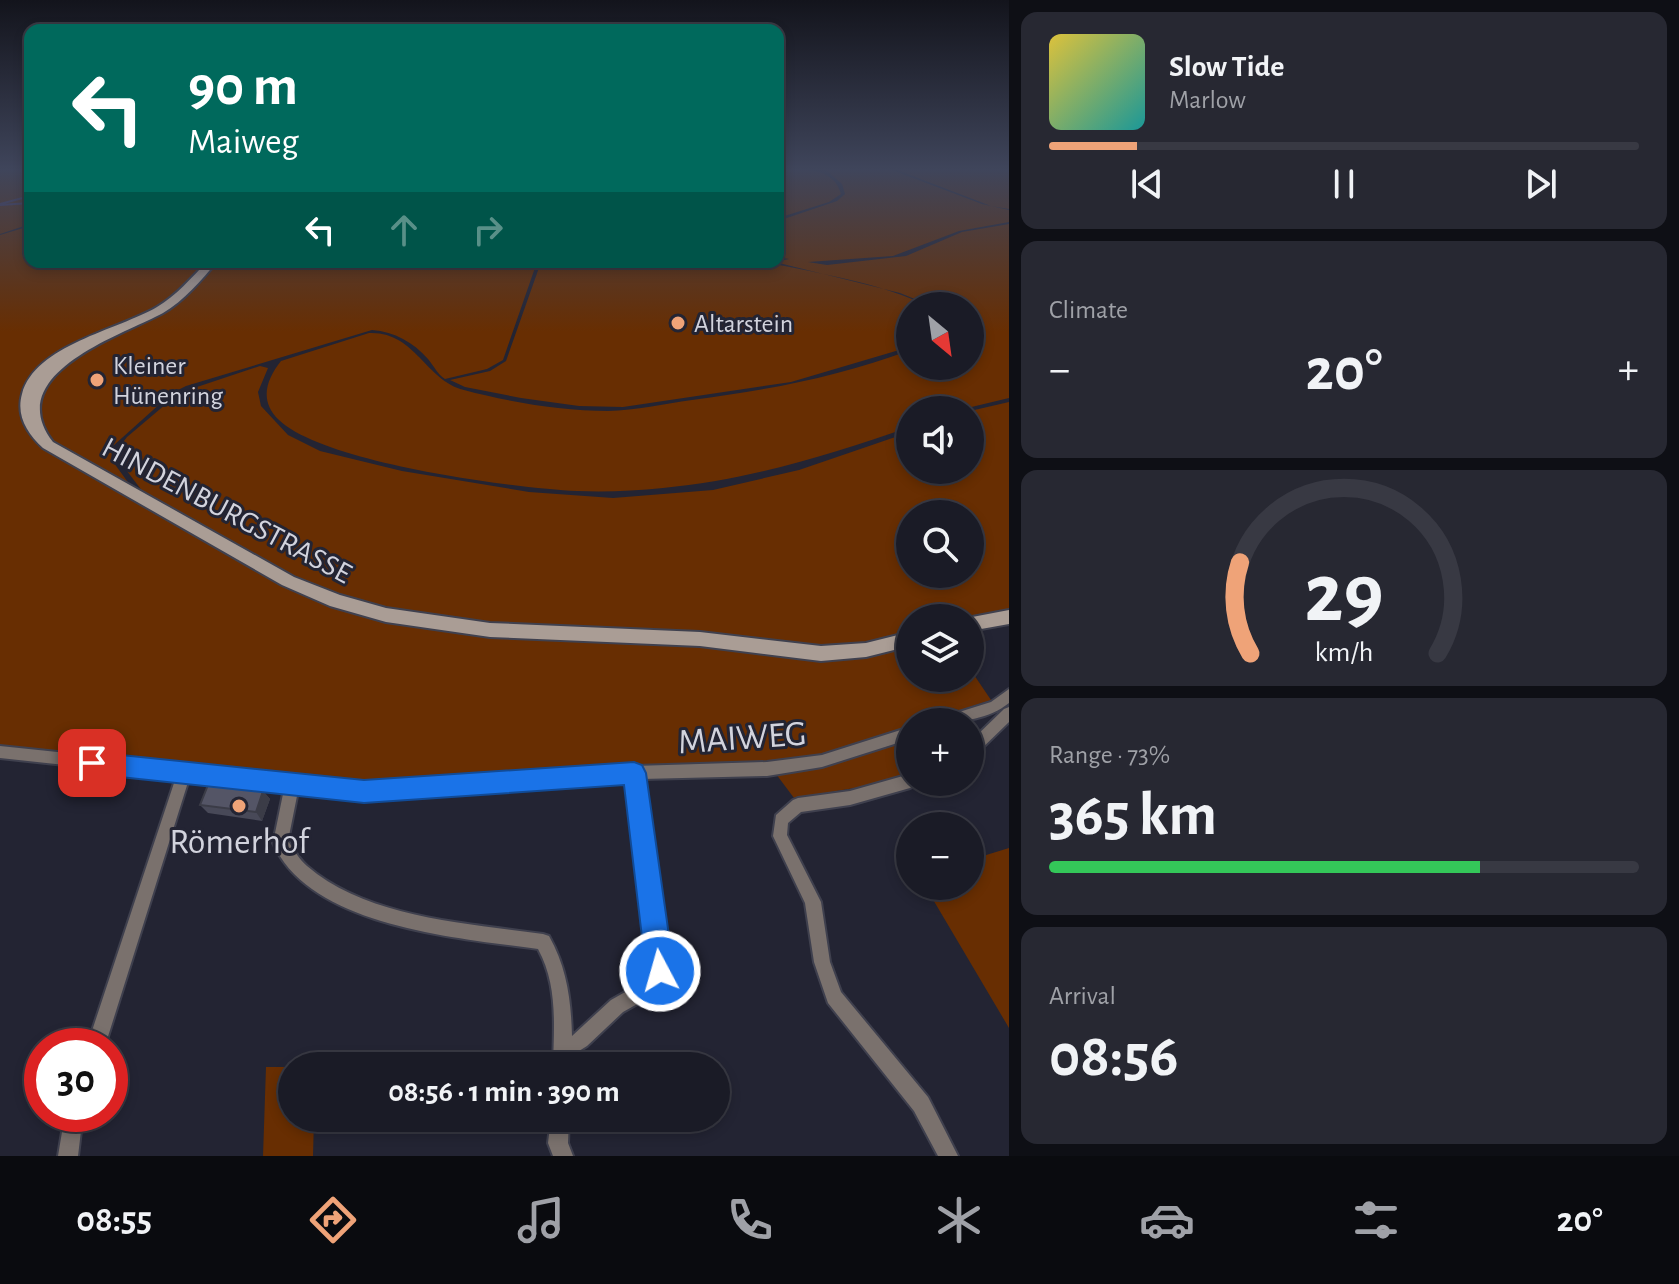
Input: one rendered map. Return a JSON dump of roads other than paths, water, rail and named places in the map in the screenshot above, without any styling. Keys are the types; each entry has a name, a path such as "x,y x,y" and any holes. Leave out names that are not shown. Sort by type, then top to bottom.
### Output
{"main road":[{"name":"HINDENBURGSTRASSE","path":"206,268 163,308 65,354 37,374 31,381 26,401 34,432 48,445 288,581 339,603 379,615 503,630 704,639 818,653 896,643"},
{"path":"984,621 1009,617"}],"street":[{"path":"984,710 1008,703"},
{"path":"984,733 1008,703"},
{"name":"MAIWEG","path":"0,752 364,791 634,773 767,769 822,761 896,737"},
{"path":"102,1028 184,773"},
{"path":"569,1052 617,1006 658,983 659,958 634,773"},
{"path":"292,785 280,843 295,868 325,890 375,911 543,942 556,962 561,983 562,1052"},
{"path":"896,785 850,798 798,805 781,820 780,836 813,902 822,962 834,997 921,1104 948,1156"},
{"path":"68,1156 71,1132"},
{"path":"559,1132 558,1143 563,1156"}],"place":[{"name":"Altarstein","path":"678,323"},
{"name":"Kleiner Hünenring","path":"97,380"},
{"name":"Römerhof","path":"239,806"}]}
